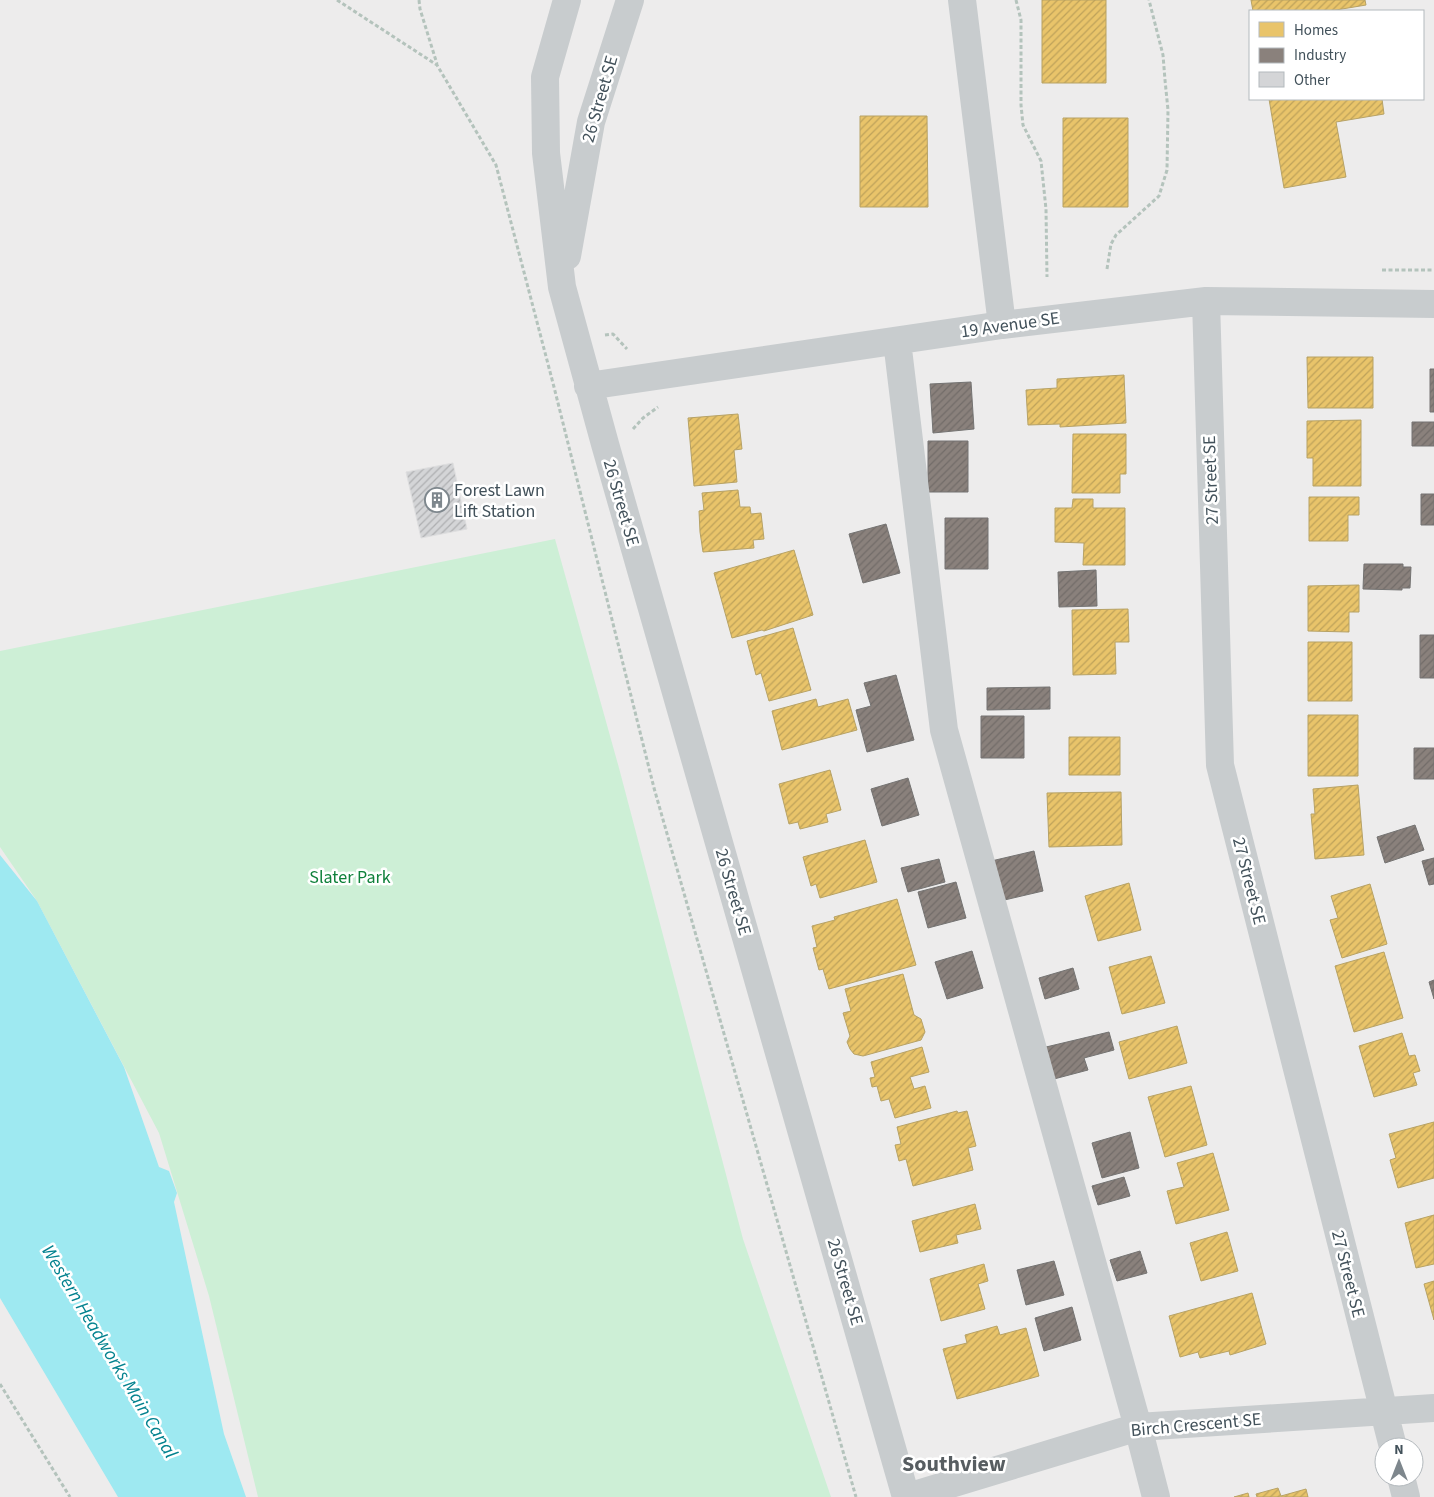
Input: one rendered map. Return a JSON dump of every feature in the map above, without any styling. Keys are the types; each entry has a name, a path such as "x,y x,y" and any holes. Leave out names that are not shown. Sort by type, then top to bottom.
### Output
{"street":[{"name":"26 Street SE","path":"567,0 544,77 546,153 562,287 588,386 907,1497"},
{"name":"26 Street SE","path":"562,287 591,122 630,0"},
{"path":"962,0 1002,325"},
{"name":"19 Avenue SE","path":"588,386 1002,325 1206,301 1434,304"},
{"name":"27 Street SE","path":"1206,301 1220,765 1390,1437"},
{"path":"898,341 944,730 1156,1497"},
{"name":"Birch Crescent SE","path":"907,1497 1138,1427 1434,1408"}],"path":[{"path":"337,0 437,65"},
{"path":"419,0 437,65 496,165 654,788 856,1497"},
{"path":"1016,0 1021,20 1021,106 1023,125 1041,161 1046,209 1048,277"},
{"path":"1107,269 1110,244 1116,235 1159,196 1167,170 1168,110 1165,80 1162,55 1149,0"},
{"path":"0,1384 70,1497"}],"green space":[{"name":"Slater Park","path":"555,539 619,768 743,1239 831,1497 258,1497 209,1296 159,1133 37,901 0,847 0,651"}],"water":[{"name":"Western Headworks Main Canal","path":"0,855 37,901 124,1067 159,1167 169,1171 177,1193 174,1202 224,1434 246,1497 118,1497 0,1298"}],"building: Homes":[{"path":"1042,0 1106,0 1106,83 1042,83"},
{"path":"1251,0 1365,0 1366,5 1336,10 1253,10"},
{"path":"1269,100 1382,100 1384,114 1336,122 1346,177 1284,188"},
{"path":"860,116 927,116 928,207 860,207"},
{"path":"1063,118 1128,118 1128,207 1063,207"},
{"path":"1307,357 1373,357 1373,408 1308,408"},
{"path":"1124,375 1126,423 1060,427 1060,424 1028,425 1026,390 1057,388 1057,379"},
{"path":"738,414 742,449 734,450 737,482 694,486 688,418"},
{"path":"1361,420 1361,486 1313,486 1313,458 1307,458 1307,421"},
{"path":"1073,434 1126,434 1126,474 1120,474 1120,493 1072,493"},
{"path":"738,490 740,507 750,507 751,514 761,513 764,539 753,540 754,548 703,552 699,511 704,510 702,493"},
{"path":"1309,497 1359,497 1359,515 1348,515 1348,541 1309,541"},
{"path":"1073,499 1093,499 1093,508 1125,508 1125,565 1083,565 1084,543 1055,542 1055,508 1072,508"},
{"path":"794,550 813,615 764,631 732,638 714,573"},
{"path":"1359,585 1359,612 1349,612 1349,632 1308,631 1308,586"},
{"path":"1128,609 1129,642 1115,642 1116,674 1073,675 1072,610"},
{"path":"793,628 811,690 769,701 761,673 756,675 747,641"},
{"path":"1308,642 1352,642 1352,701 1308,701"},
{"path":"816,699 818,707 848,699 857,730 782,750 772,711"},
{"path":"1308,715 1358,715 1358,776 1308,776"},
{"path":"1069,737 1120,737 1120,775 1069,775"},
{"path":"830,770 841,810 826,814 828,822 800,829 798,822 789,824 779,784"},
{"path":"1358,785 1364,855 1315,859 1311,814 1315,814 1313,789"},
{"path":"1121,792 1122,845 1049,847 1047,793"},
{"path":"865,840 877,882 820,898 816,884 811,886 803,857"},
{"path":"1129,883 1141,930 1098,941 1085,896"},
{"path":"1370,884 1387,944 1342,958 1330,920 1338,918 1331,896"},
{"path":"897,899 916,965 829,989 823,969 819,970 813,948 817,947 812,926 835,920 834,917"},
{"path":"1384,952 1403,1018 1354,1032 1335,966"},
{"path":"1151,956 1165,1003 1122,1014 1109,967"},
{"path":"903,974 914,1015 921,1019 925,1032 921,1040 863,1056 854,1054 847,1042 850,1036 843,1013 851,1011 845,989"},
{"path":"1177,1026 1187,1063 1129,1079 1119,1042"},
{"path":"1402,1033 1409,1056 1415,1055 1420,1071 1413,1073 1417,1085 1374,1097 1359,1046"},
{"path":"922,1047 929,1072 910,1077 914,1089 925,1086 931,1108 895,1118 889,1099 881,1101 877,1086 872,1087 870,1078 875,1077 871,1062"},
{"path":"1191,1086 1207,1145 1165,1157 1148,1097"},
{"path":"957,1111 958,1113 967,1111 976,1146 968,1148 973,1170 913,1186 906,1159 899,1161 895,1145 901,1144 897,1127"},
{"path":"1434,1122 1434,1178 1398,1188 1390,1160 1396,1158 1389,1134"},
{"path":"1213,1153 1229,1210 1176,1224 1167,1191 1184,1187 1177,1163"},
{"path":"975,1204 981,1229 956,1235 958,1243 920,1252 912,1221"},
{"path":"1434,1215 1434,1264 1416,1268 1405,1223"},
{"path":"1227,1232 1238,1271 1201,1281 1190,1243"},
{"path":"984,1264 988,1281 978,1284 985,1309 941,1321 930,1279"},
{"path":"1434,1281 1434,1320 1424,1284"},
{"path":"1252,1293 1266,1344 1230,1355 1229,1351 1200,1358 1198,1352 1180,1357 1169,1316"},
{"path":"997,1326 1000,1335 1026,1328 1039,1376 957,1399 943,1349 967,1343 965,1335"},
{"path":"1278,1488 1281,1496 1306,1489 1308,1497 1257,1497 1256,1494"},
{"path":"1248,1493 1249,1497 1234,1497"}],"building: Industry":[{"path":"1430,369 1434,369 1434,412 1430,412"},
{"path":"971,382 974,429 933,433 930,384"},
{"path":"1412,422 1434,422 1434,446 1412,446"},
{"path":"928,441 968,441 968,492 928,492"},
{"path":"1421,494 1434,494 1434,525 1421,525"},
{"path":"945,518 988,518 988,569 945,569"},
{"path":"886,524 900,573 863,583 849,534"},
{"path":"1364,564 1403,564 1403,567 1411,567 1410,588 1402,588 1402,590 1363,589"},
{"path":"1096,570 1097,606 1059,607 1058,572"},
{"path":"1420,635 1434,635 1434,678 1420,678"},
{"path":"896,675 914,740 867,752 856,710 871,706 864,683"},
{"path":"1050,687 1050,709 987,710 987,688"},
{"path":"981,716 1024,716 1024,758 981,758"},
{"path":"1414,748 1434,748 1434,779 1414,779"},
{"path":"908,778 919,815 882,826 871,789"},
{"path":"1415,825 1424,850 1385,863 1377,837"},
{"path":"1034,851 1043,891 996,902 987,862"},
{"path":"1434,858 1434,884 1429,885 1422,861"},
{"path":"939,859 945,882 908,892 901,868"},
{"path":"956,882 966,918 928,928 918,892"},
{"path":"972,951 983,988 947,999 935,962"},
{"path":"1073,968 1079,989 1045,999 1039,978"},
{"path":"1434,980 1434,999 1429,982"},
{"path":"1109,1032 1114,1050 1084,1058 1088,1070 1054,1079 1046,1047"},
{"path":"1130,1132 1139,1168 1102,1178 1092,1143"},
{"path":"1124,1177 1130,1196 1098,1205 1092,1186"},
{"path":"1140,1251 1147,1273 1117,1281 1110,1260"},
{"path":"1054,1261 1064,1295 1026,1305 1017,1270"},
{"path":"1072,1307 1081,1340 1044,1351 1035,1318"}],"building: Other":[{"name":"Forest Lawn Lift Station","path":"453,463 467,529 421,538 406,472"}],"place":[{"name":"Forest Lawn Lift Station","path":"437,500"}],"district":[{"name":"Southview","path":"954,1464"}]}
